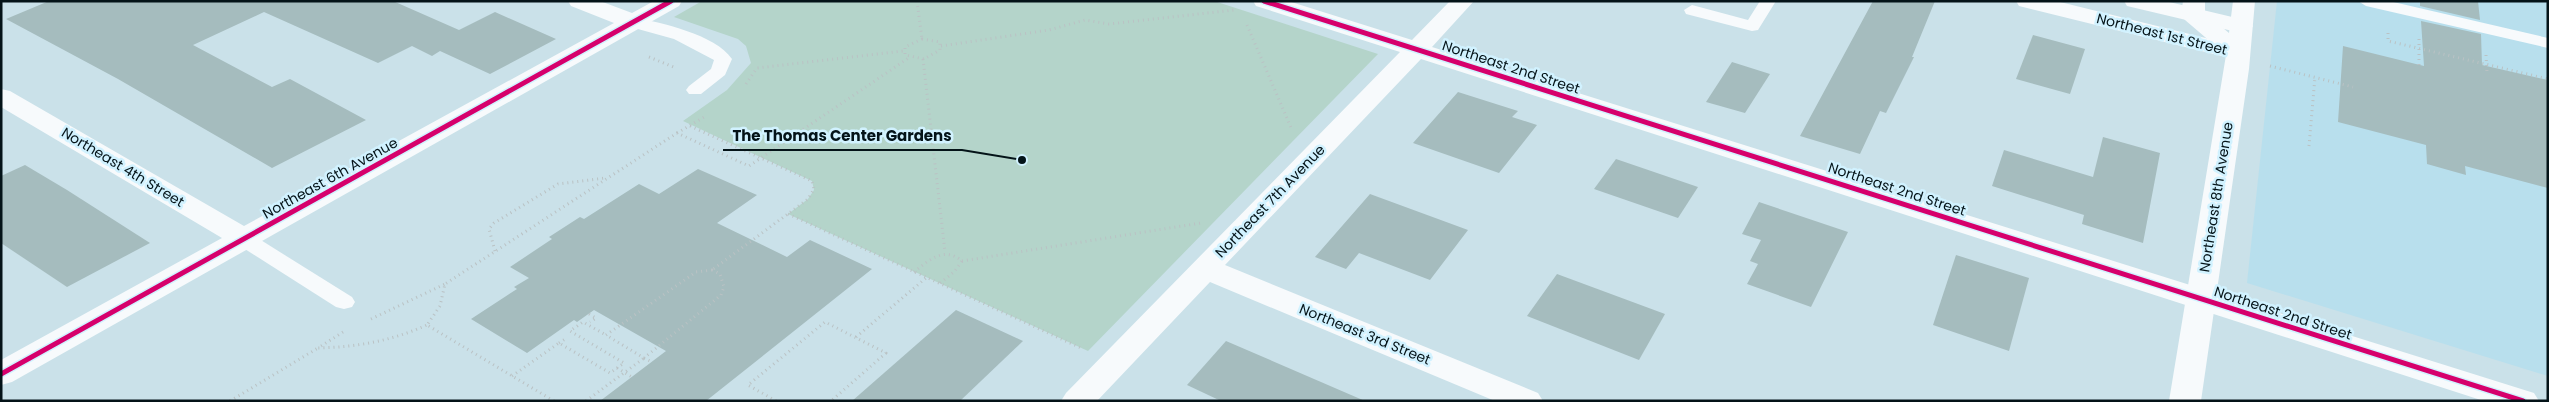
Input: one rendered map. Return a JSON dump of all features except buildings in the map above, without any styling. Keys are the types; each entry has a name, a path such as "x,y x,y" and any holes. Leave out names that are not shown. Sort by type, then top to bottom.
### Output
{"street":[{"path":"579,1 633,22"},
{"name":"Northeast 6th Avenue","path":"1,374 671,1"},
{"name":"Northeast 7th Avenue","path":"1077,401 1463,1"},
{"name":"Northeast 1st Street","path":"2027,1 2238,53"},
{"name":"Northeast 1st Street","path":"2135,1 2193,8 2241,26"},
{"name":"Northeast 8th Avenue","path":"2186,401 2200,299 2237,69 2244,1"},
{"name":"Northeast 2nd Street","path":"1252,5 1418,49 2523,401"},
{"path":"2193,8 2238,53"},
{"name":"Northeast 4th Street","path":"1,96 244,239"},
{"name":"Northeast 3rd Street","path":"1204,268 1527,401"}],"lane":[{"path":"1692,10 1752,26 1768,1"},
{"path":"2366,1 2548,43"},
{"path":"633,22 685,37 713,50 724,59 719,71 695,90"},
{"path":"244,239 344,302"}],"path":[{"path":"917,1 922,39"},
{"path":"941,46 1049,30 1085,20 1110,24 1252,5"},
{"path":"1244,18 1293,132"},
{"path":"2388,31 2388,41 2548,79"},
{"path":"2418,38 2419,65"},
{"path":"757,68 903,51 909,43 922,39 935,40 941,46"},
{"path":"364,322 446,284 677,133 749,166 910,58 923,58 937,54 941,46"},
{"path":"903,51 910,58"},
{"path":"640,53 682,70"},
{"path":"2486,54 2487,72"},
{"path":"923,58 944,252"},
{"path":"2267,65 2353,87"},
{"path":"2523,68 2524,74"},
{"path":"2310,146 2315,77"},
{"path":"606,336 696,272 712,270 808,199 814,190 812,181 690,126"},
{"path":"495,251 490,229 494,223 558,184 608,178"},
{"path":"788,214 1088,351"},
{"path":"939,284 954,272 962,261 1207,222"},
{"path":"914,272 932,257 944,252 956,255 962,261"},
{"path":"586,401 644,358 721,296 724,281 720,274 712,270"},
{"path":"856,337 926,278"},
{"path":"318,348 364,346 389,342 427,325 438,314 444,302 446,284"},
{"path":"588,314 596,318 590,322"},
{"path":"559,343 610,373 624,362 570,331 583,322 652,362"},
{"path":"776,401 748,385 825,322 886,353 831,401"},
{"path":"427,325 547,399 554,401"},
{"path":"230,401 349,329"},
{"path":"512,376 567,338"},
{"path":"617,368 632,377"}],"shaded area":[{"path":"2277,1 2548,1 2548,376 2247,283"}],"green space":[{"path":"702,1 1214,1 1378,54 1088,351 788,214 808,199 814,190 812,181 683,121 727,90 751,63 746,46 738,39 674,17"}],"cycle path":[{"path":"1,374 671,1"},
{"path":"1264,1 2523,401"}],"place":[{"name":"The Thomas Center Gardens","path":"1022,160"}]}
